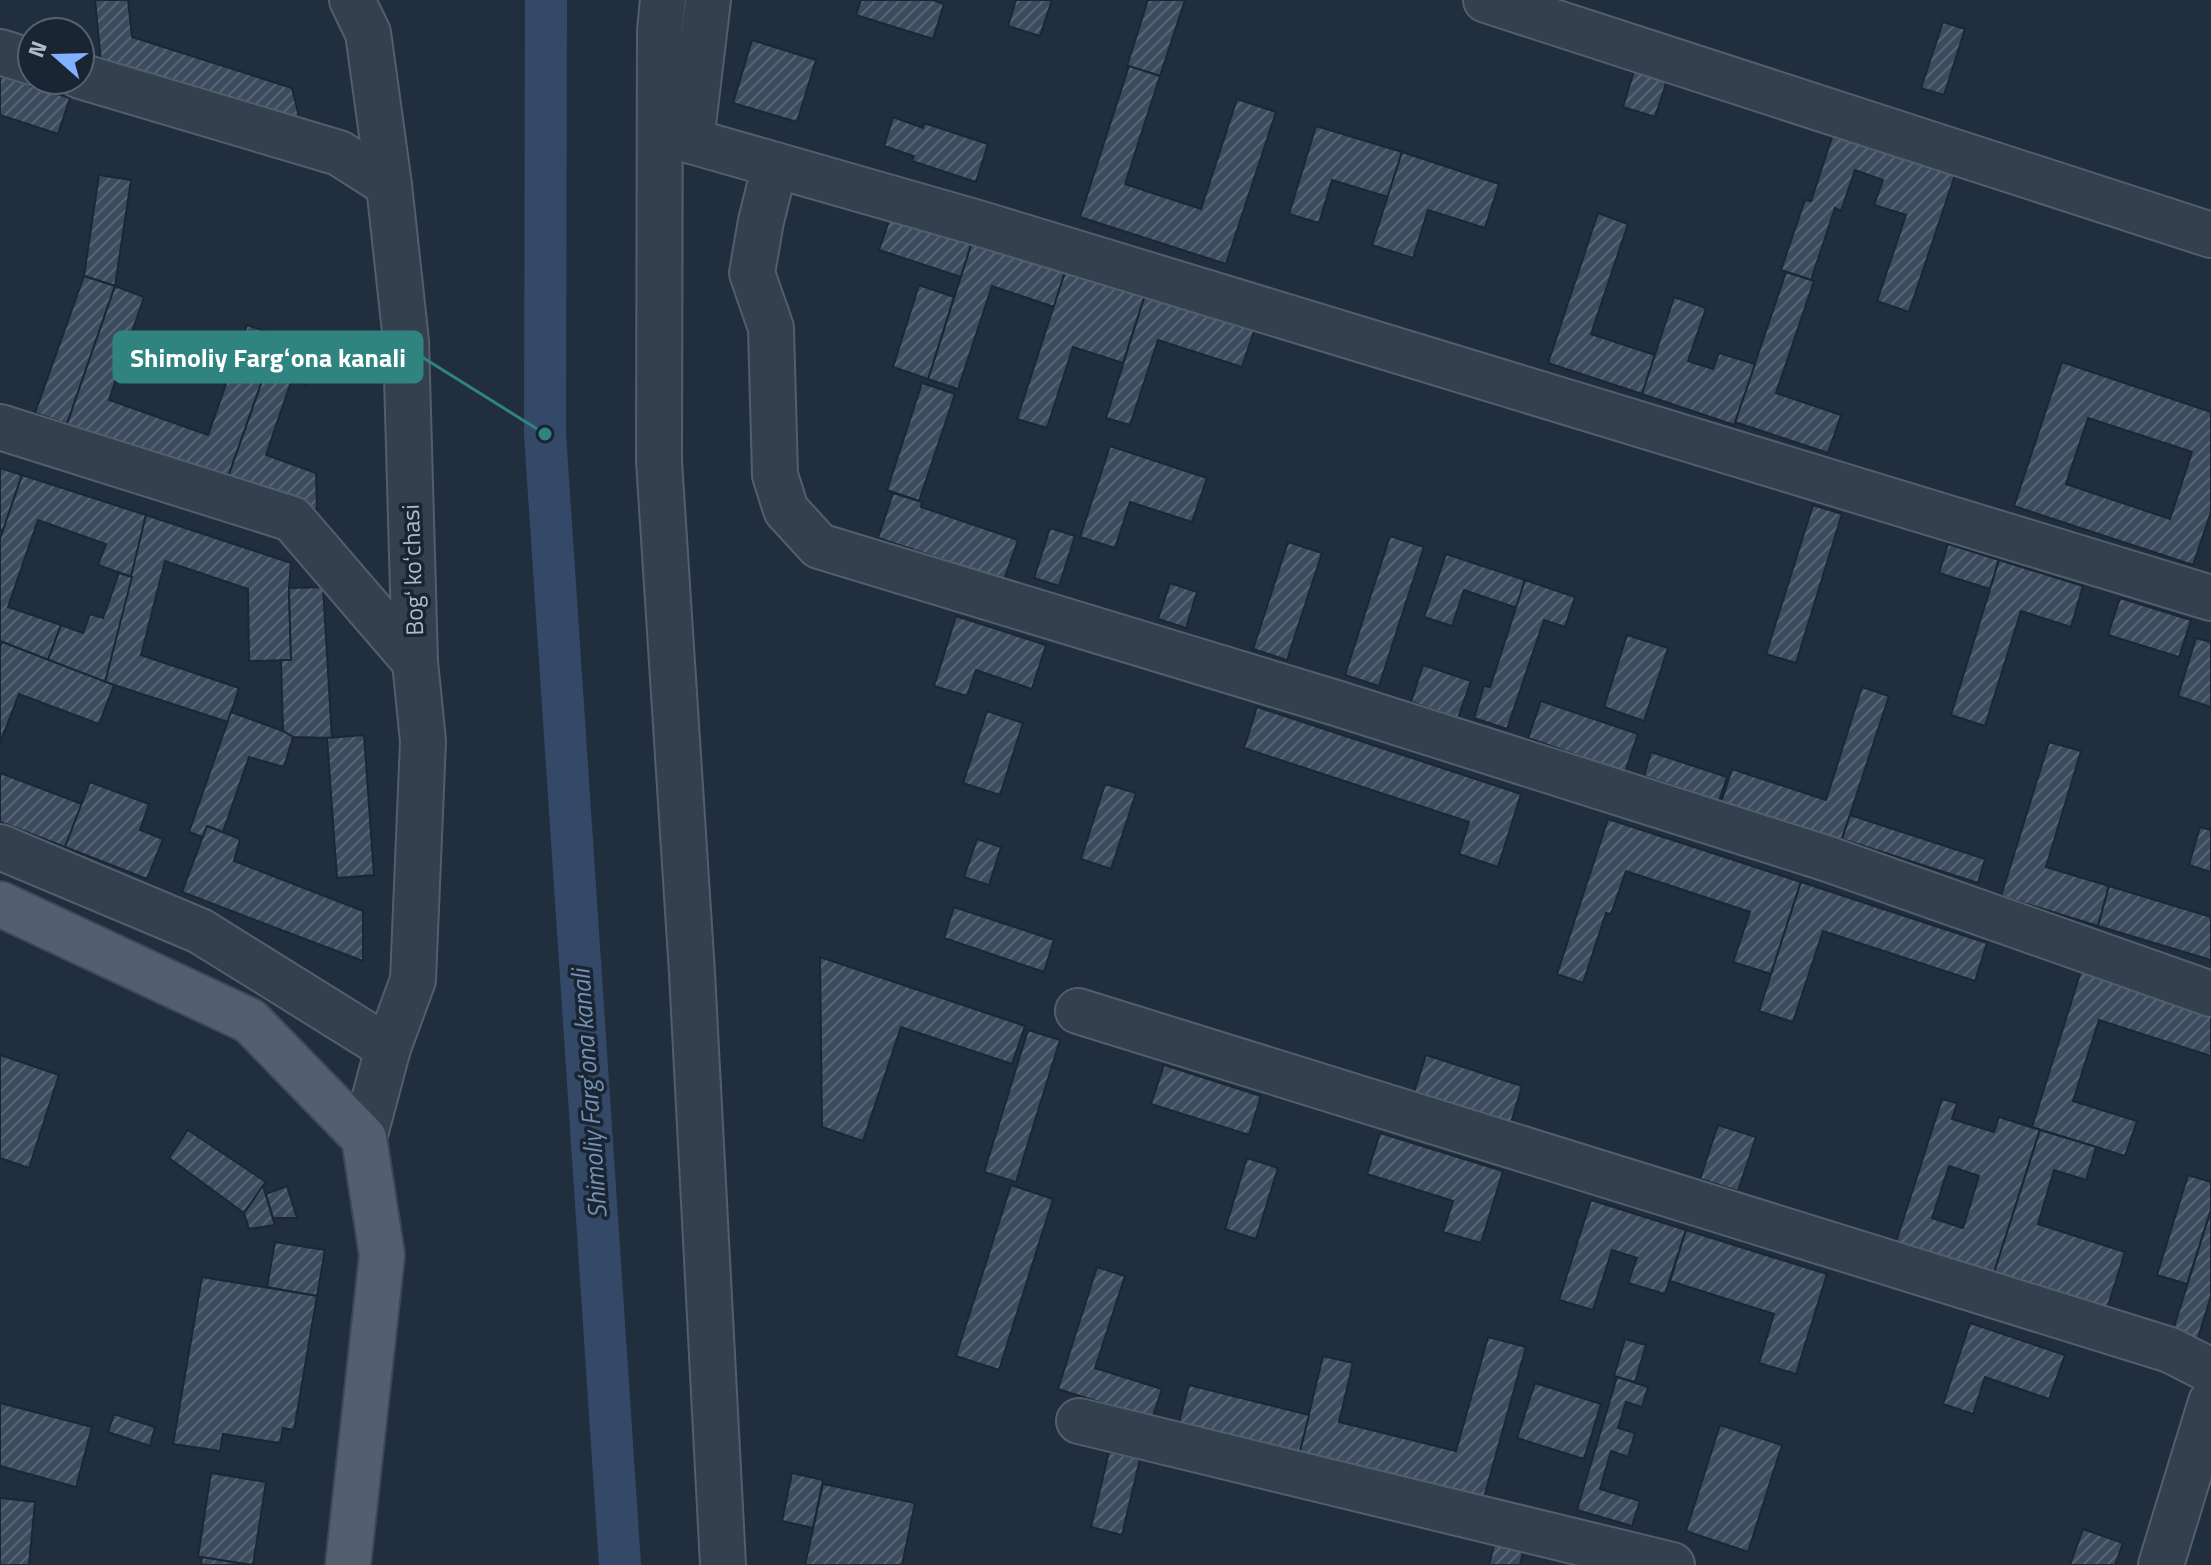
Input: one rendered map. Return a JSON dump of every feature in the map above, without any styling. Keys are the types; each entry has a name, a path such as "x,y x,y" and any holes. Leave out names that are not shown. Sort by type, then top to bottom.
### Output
{"main road":[{"path":"0,904 250,1021 364,1138 382,1255 348,1565"}],"street":[{"name":"Bogʻ koʻchasi","path":"352,0 368,33 406,341 415,662 423,741 413,980 388,1048 364,1138"},
{"path":"663,0 660,30 675,136"},
{"path":"708,0 675,136 659,461 692,973 723,1565"},
{"path":"1486,0 2211,235"},
{"path":"96,81 339,153 389,185"},
{"path":"675,136 978,223 2211,598"},
{"path":"775,165 752,273 771,328 775,475 786,510 819,546 1336,703 1828,859 2211,994"},
{"path":"0,427 292,519 415,662"},
{"path":"0,847 200,931 388,1048"},
{"path":"1078,1011 2170,1350 2211,1371"},
{"path":"2161,1565 2211,1402"},
{"path":"1079,1421 1672,1565"}],"building":[{"path":"95,0 128,0 132,37 292,88 302,129 101,62"},
{"path":"861,0 933,0 944,4 933,39 856,15"},
{"path":"1016,0 1052,0 1040,36 1008,26"},
{"path":"1148,0 1185,0 1160,76 1127,66"},
{"path":"1943,22 1965,29 1944,95 1921,88"},
{"path":"752,40 816,60 797,122 733,103"},
{"path":"1637,61 1670,71 1655,117 1623,107"},
{"path":"1129,66 1160,76 1125,184 1201,209 1237,99 1276,112 1226,264 1080,217"},
{"path":"0,76 16,81 16,96 70,98 58,134 0,115"},
{"path":"893,117 923,128 924,123 988,144 976,182 912,161 914,156 884,146"},
{"path":"1836,125 1958,166 1909,312 1877,301 1906,215 1874,205 1883,180 1855,170 1841,211 1835,208 1811,280 1781,270 1805,200 1811,201"},
{"path":"1316,126 1402,152 1388,197 1332,180 1319,223 1289,214"},
{"path":"1402,152 1499,184 1485,228 1428,210 1413,258 1372,245"},
{"path":"99,175 131,180 115,286 84,276"},
{"path":"893,209 974,236 961,277 879,250"},
{"path":"1598,213 1628,224 1591,334 1655,355 1642,394 1548,363"},
{"path":"974,236 1067,266 1054,307 992,286 958,389 928,379"},
{"path":"1067,266 1146,292 1123,363 1073,347 1047,428 1017,419"},
{"path":"1786,272 1814,281 1776,393 1841,415 1828,453 1735,422"},
{"path":"84,276 115,286 67,424 35,413"},
{"path":"919,285 954,297 928,379 893,367"},
{"path":"115,286 144,297 109,400 208,435 235,359 266,370 227,480 67,424"},
{"path":"1146,292 1255,328 1242,367 1158,340 1130,425 1106,418"},
{"path":"1674,297 1706,308 1688,361 1713,369 1719,353 1755,364 1734,425 1642,394"},
{"path":"247,325 304,345 306,385 235,359"},
{"path":"2062,362 2211,412 2211,512 2193,565 2014,506","holes":["2088,418 2192,452 2170,519 2066,484"]},
{"path":"266,370 292,379 266,455 316,473 317,510 227,480"},
{"path":"922,383 955,394 919,501 887,490"},
{"path":"1110,446 1207,478 1192,522 1130,502 1115,548 1080,537"},
{"path":"0,468 22,475 3,531 0,530"},
{"path":"22,475 146,515 132,577 98,565 106,544 38,520 8,607 61,625 48,660 0,641 0,539"},
{"path":"893,493 922,502 921,507 1018,540 1004,580 878,538"},
{"path":"1813,505 1842,514 1796,663 1766,654"},
{"path":"146,515 291,563 291,660 249,661 248,589 165,561 141,655 239,688 228,722 105,682"},
{"path":"1050,528 1075,536 1059,586 1034,578"},
{"path":"1390,536 1424,547 1379,686 1345,675"},
{"path":"1288,542 1322,553 1287,660 1253,649"},
{"path":"1948,544 1999,560 1990,589 1939,573"},
{"path":"1446,554 1525,580 1517,608 1464,590 1452,626 1424,617"},
{"path":"1999,560 2083,586 2071,627 2021,611 1985,726 1951,715"},
{"path":"119,573 132,577 105,682 48,660 61,625 83,633 90,614 103,618"},
{"path":"1525,580 1575,597 1565,627 1544,620 1507,729 1474,718 1484,686 1490,687"},
{"path":"1170,583 1197,592 1186,628 1158,619"},
{"path":"323,587 332,738 293,737 283,731 281,660 291,660 289,588"},
{"path":"2120,598 2191,620 2179,657 2108,635"},
{"path":"956,616 1046,645 1032,689 976,670 967,696 934,686"},
{"path":"1627,635 1668,648 1644,721 1604,707"},
{"path":"2196,638 2211,642 2211,707 2178,696"},
{"path":"2,642 114,685 99,724 19,694 0,743"},
{"path":"1423,665 1471,681 1458,718 1411,702"},
{"path":"1862,687 1889,696 1839,848 1719,809 1732,769 1826,800"},
{"path":"1541,701 1638,734 1625,772 1528,738"},
{"path":"1257,707 1521,794 1498,867 1459,854 1469,822 1244,748"},
{"path":"987,711 1023,723 1000,795 963,783"},
{"path":"231,712 293,737 284,767 249,757 223,832 207,826 203,837 189,832"},
{"path":"364,735 374,875 337,878 327,738"},
{"path":"2049,742 2081,751 2046,867 2109,886 2098,926 2001,896"},
{"path":"1651,752 1727,777 1719,801 1644,776"},
{"path":"0,773 82,804 65,847 0,822"},
{"path":"90,782 149,804 140,830 163,839 147,879 65,847"},
{"path":"1105,784 1136,793 1111,869 1081,859"},
{"path":"1850,815 1985,859 1978,883 1842,839"},
{"path":"1608,819 1801,882 1771,974 1733,962 1750,912 1626,871 1611,914 1606,913 1583,983 1557,974"},
{"path":"207,826 240,839 234,861 363,911 363,961 182,892"},
{"path":"2200,827 2211,830 2211,872 2189,865"},
{"path":"977,839 1001,847 989,885 964,877"},
{"path":"1801,882 1987,943 1975,981 1823,931 1793,1022 1759,1011"},
{"path":"2109,886 2211,917 2211,960 2098,926"},
{"path":"954,907 1054,940 1044,972 944,938"},
{"path":"820,957 1025,1026 1012,1064 901,1027 863,1141 822,1127"},
{"path":"2081,971 2211,1012 2211,1056 2099,1020 2073,1101 2137,1121 2125,1156 2032,1127"},
{"path":"1028,1030 1060,1040 1016,1182 984,1172"},
{"path":"0,1055 59,1075 29,1168 0,1158"},
{"path":"1426,1055 1522,1086 1511,1123 1414,1092"},
{"path":"1164,1065 1261,1096 1249,1135 1151,1104"},
{"path":"1942,1099 1957,1103 1952,1119 1994,1132 1999,1117 2040,1130 1993,1276 1895,1245","holes":["1949,1166 1979,1176 1963,1228 1932,1218"]},
{"path":"1718,1125 1756,1137 1738,1191 1700,1179"},
{"path":"188,1130 266,1182 244,1213 169,1158"},
{"path":"2040,1130 2096,1147 2086,1180 2054,1170 2038,1224 2125,1252 2106,1312 1993,1276"},
{"path":"1380,1133 1503,1171 1481,1243 1443,1232 1453,1201 1367,1174"},
{"path":"1247,1158 1278,1168 1256,1239 1225,1229"},
{"path":"2188,1175 2211,1182 2211,1210 2187,1284 2157,1275"},
{"path":"1011,1185 1053,1199 999,1370 956,1356"},
{"path":"263,1186 275,1225 249,1229 244,1213"},
{"path":"287,1186 297,1218 273,1218 266,1194"},
{"path":"1591,1200 1686,1230 1665,1294 1628,1283 1637,1258 1612,1250 1593,1310 1559,1300"},
{"path":"2211,1210 2211,1296 2197,1341 2172,1333"},
{"path":"1686,1230 1827,1274 1796,1374 1759,1363 1774,1314 1670,1281"},
{"path":"275,1242 325,1250 317,1296 267,1287"},
{"path":"1097,1267 1125,1276 1095,1368 1162,1389 1152,1419 1058,1389"},
{"path":"202,1277 317,1296 294,1430 283,1428 280,1443 223,1434 220,1451 173,1444"},
{"path":"1970,1323 2065,1355 2049,1399 1985,1377 1973,1414 1943,1404"},
{"path":"1488,1337 1526,1347 1483,1501 1299,1455 1323,1356 1353,1363 1339,1422 1456,1451"},
{"path":"1625,1339 1646,1345 1635,1382 1614,1376"},
{"path":"1617,1377 1648,1387 1642,1407 1626,1402 1618,1428 1635,1433 1628,1457 1611,1451 1600,1489 1640,1501 1632,1526 1577,1510"},
{"path":"1535,1383 1601,1404 1584,1459 1517,1438"},
{"path":"1189,1385 1309,1415 1299,1455 1178,1426"},
{"path":"0,1403 92,1427 76,1487 0,1466"},
{"path":"114,1414 155,1427 150,1446 108,1432"},
{"path":"1720,1425 1782,1445 1748,1552 1686,1531"},
{"path":"1109,1452 1140,1459 1122,1535 1091,1527"},
{"path":"211,1473 266,1482 253,1565 198,1557"},
{"path":"792,1473 823,1480 813,1528 782,1521"},
{"path":"823,1484 915,1503 902,1565 805,1565"},
{"path":"0,1498 35,1502 29,1565 0,1565"},
{"path":"2083,1529 2123,1543 2115,1565 2070,1565"},
{"path":"1495,1541 1524,1547 1520,1565 1489,1565"},
{"path":"202,1557 249,1565 201,1565"}],"waterway":[{"name":"Shimoliy Fargʻona kanali","path":"546,0 545,434 620,1565"}],"place":[{"name":"Shimoliy Fargʻona kanali","path":"545,434"}]}
